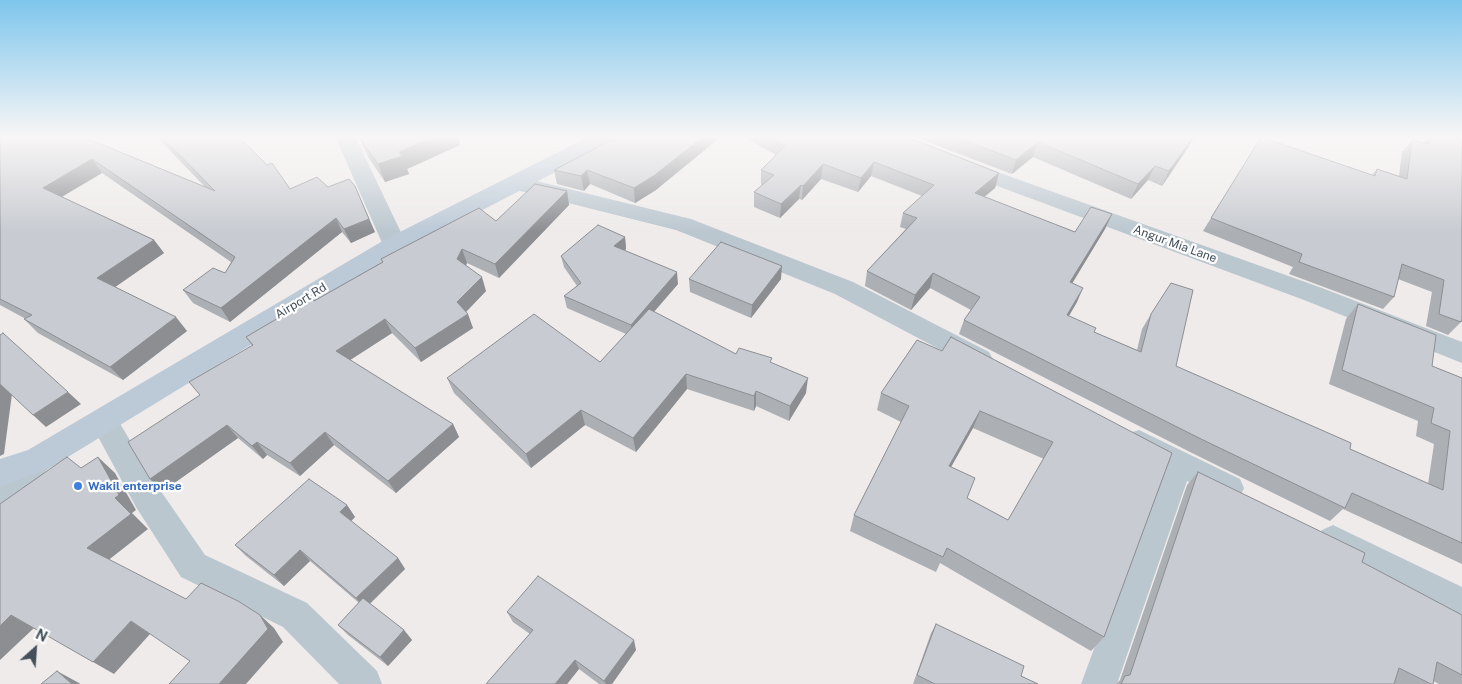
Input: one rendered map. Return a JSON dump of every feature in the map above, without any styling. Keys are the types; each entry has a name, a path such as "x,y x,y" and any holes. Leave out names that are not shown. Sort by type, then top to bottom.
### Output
{"main road":[{"name":"Airport Rd","path":"0,473 39,459 395,245 544,168"}],"street":[{"path":"360,168 395,245"},
{"name":"Angur Mia Lane","path":"970,168 1313,294 1462,354"},
{"path":"516,182 683,224 844,288 1002,371"},
{"path":"103,420 147,497 193,566 295,615 364,684"},
{"path":"1116,431 1258,502"},
{"path":"0,495 39,459"},
{"path":"1099,684 1178,463"},
{"path":"1311,529 1462,604"}],"building":[{"path":"0,168 77,168 43,188 154,240 97,278 176,317 110,367 24,319 32,315 0,299"},
{"path":"105,168 159,168 215,191 192,168 275,168 290,189 317,177 328,187 349,179 355,186 369,219 344,229 336,218 221,308 183,290 213,268 225,273 235,257"},
{"path":"558,168 664,168 634,188 587,170 581,176 554,170"},
{"path":"763,168 819,168 803,186 801,185 781,204 754,192 774,175 761,170"},
{"path":"834,168 869,168 861,178"},
{"path":"889,168 986,168 999,173 975,193 1075,232 1091,207 1112,214 1070,282 1083,288 1067,315 1096,328 1094,332 1141,352 1151,314 1171,283 1193,290 1176,366 1351,443 1350,449 1443,490 1450,431 1431,423 1434,408 1342,370 1358,304 1436,335 1432,366 1462,378 1462,543 1352,493 1345,508 1201,439 964,320 980,297 933,273 915,295 867,271 917,218 903,213 934,185"},
{"path":"1100,168 1153,168 1138,184"},
{"path":"1160,168 1171,168 1169,171"},
{"path":"1242,168 1351,168 1375,176 1377,169 1407,179 1408,168 1462,168 1461,322 1439,314 1444,280 1402,264 1394,297 1299,262 1302,254 1211,218"},
{"path":"535,184 567,191 495,264 462,249 457,259 482,277 457,302 468,314 415,348 385,319 336,351 453,424 388,481 325,432 290,463 257,442 252,446 227,425 150,479 128,442 200,395 189,382 253,345 246,337 312,298 314,301 383,262 381,259 479,208 496,221"},
{"path":"598,225 625,237 614,246 677,272 631,325 564,296 581,283 561,256"},
{"path":"721,242 782,266 752,305 689,279"},
{"path":"649,309 736,354 739,348 772,358 770,362 808,378 790,406 756,391 754,396 686,374 633,438 581,410 526,454 447,378 534,314 600,362"},
{"path":"3,333 68,392 33,415 0,384 0,335"},
{"path":"951,337 1172,453 1104,637 947,548 943,557 854,515 909,406 881,393 917,340 942,351","holes":["980,411 1053,442 1008,520 967,498 975,478 949,466"]},
{"path":"67,457 81,468 98,457 119,495 115,498 131,514 87,548 186,599 201,583 238,601 260,615 268,629 219,684 169,684 190,661 131,621 93,662 11,615 0,626 0,504"},
{"path":"1198,472 1365,553 1362,562 1462,615 1462,675 1437,662 1433,684 1399,668 1394,684 1121,684 1125,676 1130,675"},
{"path":"309,479 347,505 340,512 398,558 356,598 300,550 274,575 235,545"},
{"path":"538,576 634,640 604,681 575,660 555,684 486,684 533,630 507,612"},
{"path":"363,598 404,630 380,657 338,625"},
{"path":"936,624 1024,666 1021,676 1038,684 935,684 917,675"},
{"path":"57,671 72,684 41,684"}],"place":[{"name":"Wakil enterprise","path":"78,486"}]}
